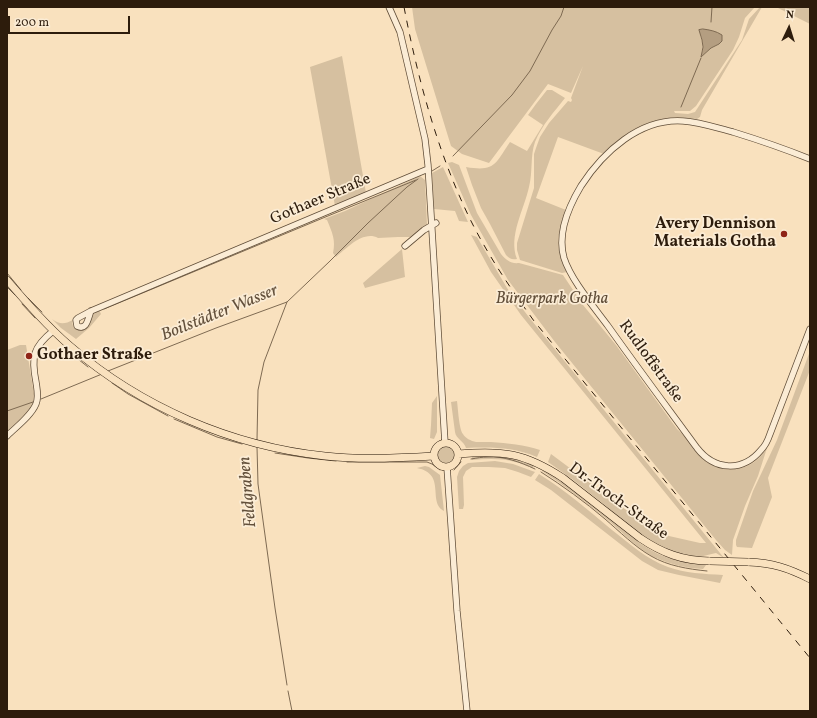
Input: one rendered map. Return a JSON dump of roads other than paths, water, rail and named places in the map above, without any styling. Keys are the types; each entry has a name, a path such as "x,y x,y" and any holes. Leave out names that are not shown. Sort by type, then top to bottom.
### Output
{"main road":[{"path":"7,280 53,331 101,370 135,393 173,413 210,429 250,442 296,452 342,457 394,458 434,456"},
{"path":"445,443 450,443 454,446 458,454 455,463 447,467 438,464 434,456 437,447 445,443"},
{"name":"Dr.-Troch-Straße","path":"458,454 480,452 498,453 512,455 532,461 562,478 651,546 677,557 690,560 770,564 783,567 810,579"}],"street":[{"path":"390,7 400,32 425,139 434,224 445,443"},
{"name":"Rudloffstraße","path":"810,159 791,151 719,128 676,121 653,124 623,140 593,169 576,194 564,227 562,240 562,251 570,272 576,282 697,448 706,458 714,463 725,466 737,465 748,462 762,450 770,434 810,329"},
{"name":"Gothaer Straße","path":"91,311 428,169"},
{"path":"405,246 424,230 434,224"},
{"path":"7,436 30,414 36,404 37,394 33,368 34,354 40,342 53,331"},
{"path":"447,467 457,611 467,711"}],"waterway":[{"name":"Boilstädter Wasser","path":"453,156 512,95 530,71 561,16 564,7"},
{"path":"711,22 712,7"},
{"path":"681,107 701,58"},
{"name":"Boilstädter Wasser","path":"432,171 440,166"},
{"name":"Boilstädter Wasser","path":"108,371 216,328 287,302 368,223 407,187 418,179"},
{"path":"104,309 416,180"},
{"path":"7,273 21,290"},
{"path":"7,287 15,295"},
{"path":"28,298 42,312"},
{"name":"Feldgraben","path":"257,440 258,390 264,362 287,302"},
{"path":"22,304 35,318"},
{"path":"64,348 88,367"},
{"name":"Boilstädter Wasser","path":"41,399 102,374"},
{"path":"112,383 128,394 168,416"},
{"name":"Boilstädter Wasser","path":"7,411 33,402"},
{"path":"174,419 217,437 242,444"},
{"name":"Feldgraben","path":"257,447 258,484 287,685"},
{"path":"275,453 336,461"},
{"path":"471,459 500,457 535,469"},
{"path":"347,462 427,462 440,470"},
{"path":"454,470 461,462"},
{"path":"541,472 582,500 633,544 651,556 671,565 707,571"},
{"name":"Feldgraben","path":"288,691 292,711"}],"railway":[{"path":"404,7 416,62 430,116 439,143 459,196 493,260 534,321 810,658"}],"place":[{"name":"Avery Dennison Materials Gotha","path":"784,234"},
{"name":"Gothaer Straße","path":"29,356"}],"park label":[{"name":"Bürgerpark Gotha","path":"552,300"}]}
